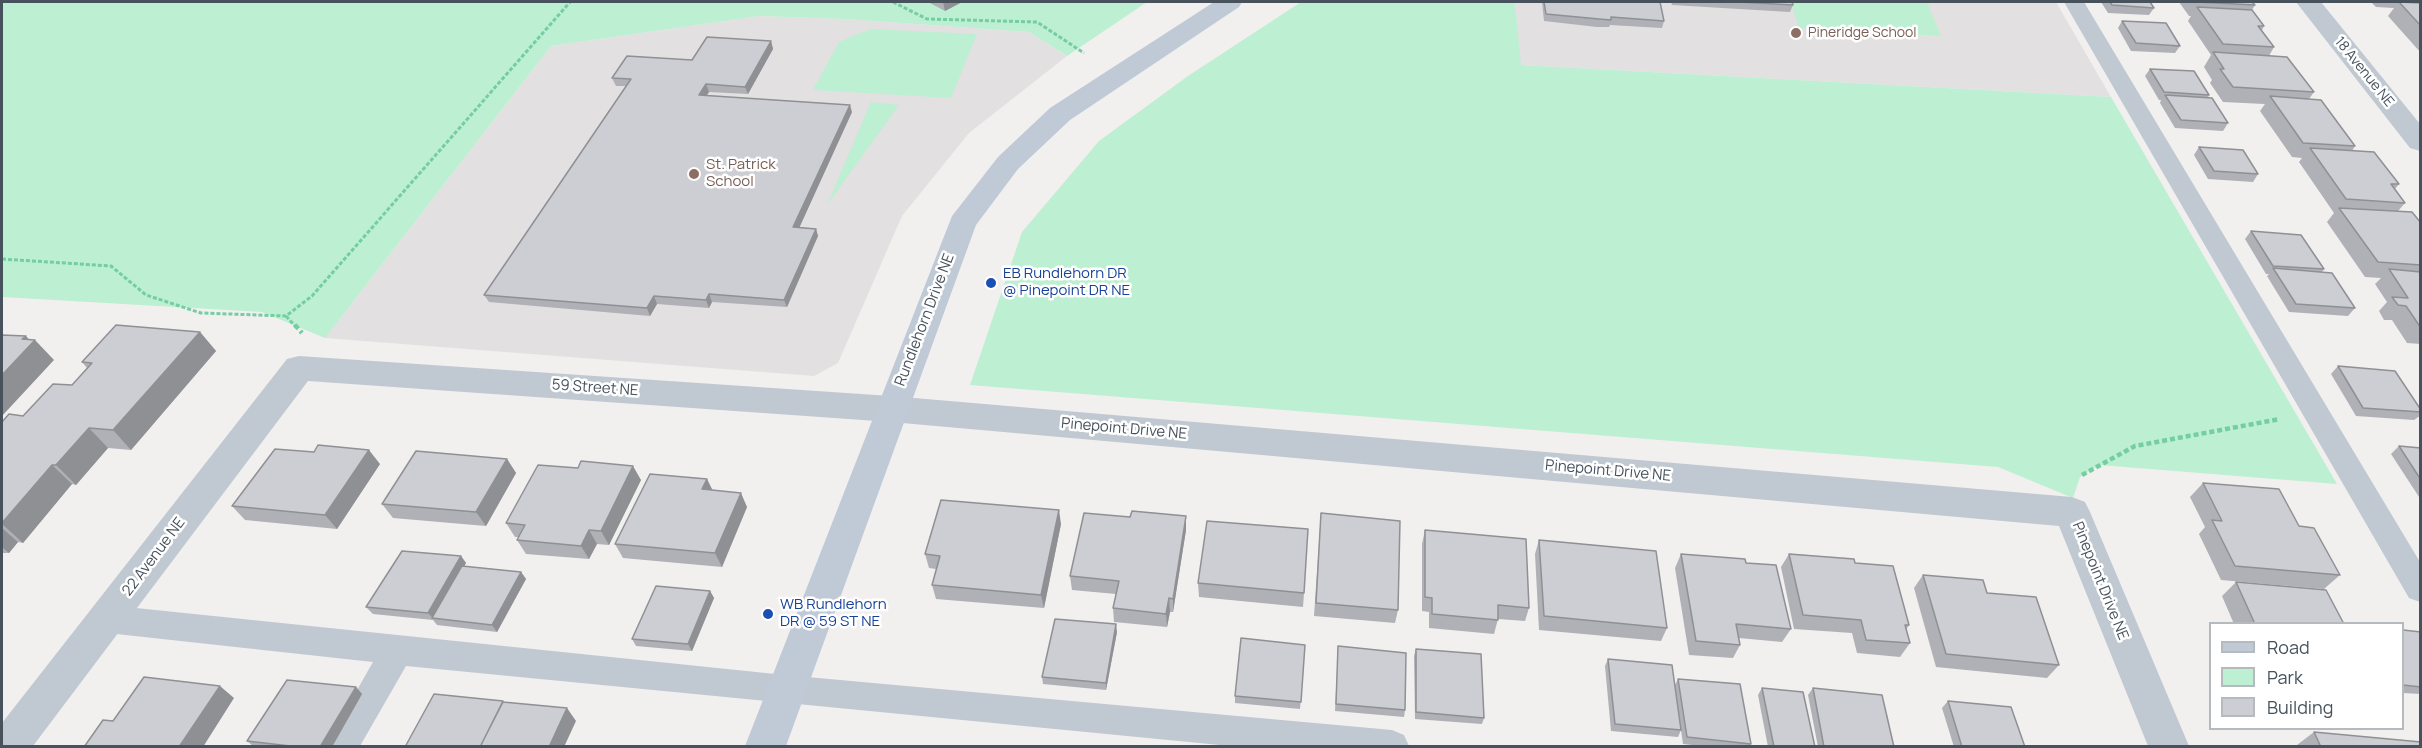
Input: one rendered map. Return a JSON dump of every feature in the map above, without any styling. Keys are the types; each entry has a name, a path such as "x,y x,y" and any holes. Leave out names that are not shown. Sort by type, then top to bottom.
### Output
{"street":[{"name":"Rundlehorn Drive NE","path":"765,747 962,223 1008,163 1060,114 1230,2"},
{"name":"18 Avenue NE","path":"2308,2 2421,142"},
{"name":"59 Street NE","path":"299,368 891,408"},
{"name":"22 Avenue NE","path":"9,747 299,368"},
{"name":"Pinepoint Drive NE","path":"891,408 2072,512 2168,747"}],"lane":[{"path":"2074,2 2421,589"},
{"path":"107,619 785,690 1161,736 1392,747"},
{"path":"342,747 397,651"}],"path":[{"path":"2,259 111,266 146,295 201,313 286,316 312,297 570,2"},
{"path":"893,2 927,19 1037,22 1084,53"},
{"path":"2072,512 2057,489 2135,446 2316,412"}],"shaded area":[{"name":"Pineridge School","path":"1515,2 2056,2 2111,97 1520,65"},
{"name":"St. Patrick School","path":"759,16 845,19 1029,32 1067,56 969,133 902,216 838,363 814,376 325,338 551,46"}],"green space":[{"path":"2,2 1147,2 1067,56 1029,32 845,19 759,16 551,46 325,338 262,312 2,297"},
{"path":"1301,2 1515,2 1521,65 2111,97 2337,484 2100,465 2080,477 2073,498 1998,467 970,385 1022,232 1099,141 1188,76"},
{"path":"1791,2 1927,2 1941,36 1799,28"},
{"path":"870,29 977,34 951,98 813,90 839,42"},
{"path":"871,102 899,105 827,205"}],"building":[{"path":"1544,2 1660,2 1664,21 1611,17 1611,20 1546,14"},
{"path":"1739,2 1792,2 1793,5"},
{"path":"2110,2 2150,2 2154,8 2112,5"},
{"path":"2198,2 2252,2 2255,5"},
{"path":"2399,2 2421,3 2421,26"},
{"path":"2197,7 2252,10 2264,26 2258,26 2274,47 2223,44"},
{"path":"2122,21 2166,23 2180,46 2136,43"},
{"path":"707,37 771,41 745,87 706,84 699,95 850,105 793,227 816,229 784,300 709,294 706,300 654,296 647,308 484,295 631,79 612,78 627,56 692,60"},
{"path":"2213,52 2287,57 2314,92 2233,87 2220,69 2224,69"},
{"path":"2150,69 2194,71 2209,95 2164,92"},
{"path":"2165,95 2212,98 2228,123 2181,120"},
{"path":"2270,96 2321,100 2355,146 2303,143"},
{"path":"2199,147 2243,150 2258,174 2214,171"},
{"path":"2310,148 2374,152 2399,184 2391,184 2405,203 2346,199"},
{"path":"2339,208 2412,212 2421,223 2421,265 2378,262"},
{"path":"2251,231 2301,235 2324,269 2273,266"},
{"path":"2273,268 2332,273 2355,308 2296,304"},
{"path":"2389,269 2421,272 2421,328 2406,306 2398,305 2392,297 2408,298"},
{"path":"116,325 200,332 113,430 89,428 56,465 52,465 2,523 2,422 9,414 23,416 53,384 72,385 92,363 82,362"},
{"path":"2,335 26,336 22,339 35,340 2,375"},
{"path":"2338,366 2395,371 2421,412 2363,408"},
{"path":"318,445 369,450 325,515 232,506 275,449 314,452"},
{"path":"2399,446 2421,448 2421,480"},
{"path":"416,451 507,459 476,512 382,504"},
{"path":"581,461 633,466 601,531 589,530 581,546 517,540 525,525 506,523 538,465 578,468"},
{"path":"650,474 707,479 702,489 741,493 715,553 615,544"},
{"path":"2203,483 2279,489 2299,526 2314,528 2340,575 2235,566 2212,520 2222,521"},
{"path":"941,500 1059,510 1041,595 932,585 940,556 925,554"},
{"path":"1132,511 1186,516 1173,599 1169,598 1166,614 1113,608 1119,581 1070,576 1084,513 1130,517"},
{"path":"1321,513 1400,521 1398,610 1316,603"},
{"path":"1207,521 1308,529 1304,593 1198,583"},
{"path":"1425,530 1526,539 1529,608 1498,605 1498,620 1432,614 1432,598 1425,597"},
{"path":"1539,540 1656,551 1667,628 1544,616"},
{"path":"402,551 461,556 428,613 366,607"},
{"path":"1681,554 1745,559 1746,563 1776,565 1791,629 1736,624 1740,645 1696,641"},
{"path":"1789,554 1854,559 1855,563 1893,566 1909,625 1905,625 1910,643 1866,640 1861,620 1803,615"},
{"path":"462,566 521,572 492,625 432,618"},
{"path":"1923,575 1983,580 1987,593 2036,597 2059,665 1946,654"},
{"path":"2236,582 2326,590 2343,622 2254,622"},
{"path":"656,586 710,591 688,644 632,639"},
{"path":"1055,619 1116,624 1106,683 1042,677"},
{"path":"2404,630 2421,632 2421,687 2404,685"},
{"path":"1241,638 1305,645 1301,702 1235,696"},
{"path":"1338,646 1406,653 1405,710 1336,704"},
{"path":"1416,649 1481,654 1484,718 1416,712"},
{"path":"1608,659 1672,665 1681,730 1615,724"},
{"path":"144,677 220,686 179,747 84,747 103,720 113,721"},
{"path":"1678,679 1740,684 1751,744 1687,737"},
{"path":"287,680 356,687 320,747 247,741"},
{"path":"1762,688 1803,692 1815,747 1774,747"},
{"path":"1813,688 1882,695 1894,747 1824,747"},
{"path":"434,694 503,701 480,747 405,747"},
{"path":"1948,701 2011,707 2025,747 1962,747"},
{"path":"503,702 567,708 549,747 480,747"},
{"path":"2314,732 2421,742 2421,747 2321,747"}],"place":[{"name":"Pineridge School","path":"1796,33"},
{"name":"St. Patrick School","path":"694,174"},
{"name":"EB Rundlehorn DR @ Pinepoint DR NE","path":"991,283"},
{"name":"WB Rundlehorn DR @ 59 ST NE","path":"768,614"}]}
